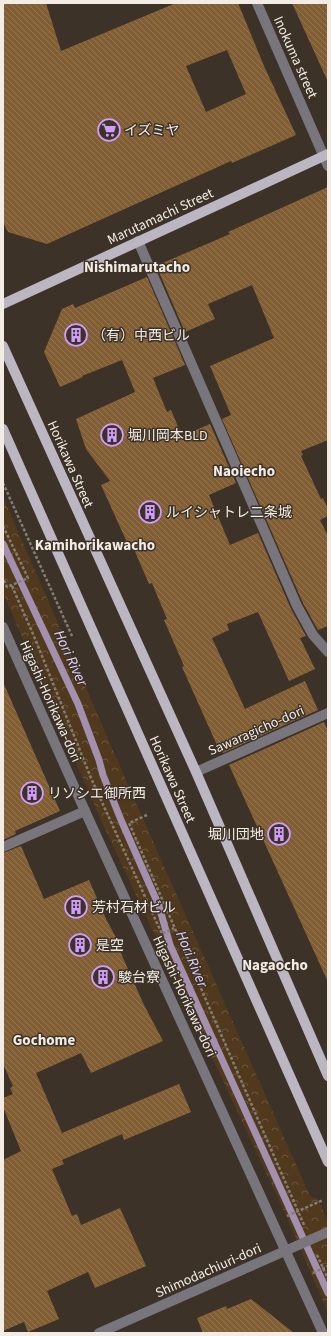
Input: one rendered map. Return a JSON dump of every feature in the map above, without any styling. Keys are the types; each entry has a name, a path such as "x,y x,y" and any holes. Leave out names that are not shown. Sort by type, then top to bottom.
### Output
{"main road":[{"name":"Marutamachi Street","path":"3,304 138,241 327,159"},
{"name":"Horikawa Street","path":"3,346 196,772 328,1076"},
{"name":"Horikawa Street","path":"3,429 328,1162"}],"street":[{"name":"Inokuma street","path":"257,3 327,159"},
{"path":"138,241 297,606 314,635 328,652"},
{"name":"Higashi-Horikawa-dori","path":"3,627 85,811 323,1333"},
{"name":"Sawaragicho-dori","path":"196,772 328,713"},
{"path":"3,847 85,811"},
{"name":"Shimodachiuri-dori","path":"101,1333 328,1232"}],"path":[{"path":"3,483 72,636"},
{"path":"3,526 28,578 7,587 3,578"},
{"path":"12,586 36,641 91,778 162,934 174,928"},
{"path":"147,815 129,824 306,1228"},
{"path":"286,1216 323,1200"},
{"path":"315,1250 328,1280"},
{"path":"311,1274 328,1266"}],"green space":[{"path":"3,497 136,803 310,1196 318,1199 328,1222 328,1313 285,1213 100,818 3,593"}],"building":[{"name":"イズミヤ","path":"3,3 46,3 61,51 176,3 238,3 264,66 296,135 232,163 231,161 47,244 8,232 3,222","holes":["227,50 246,94 206,112 186,66"]},
{"path":"292,3 328,3 328,82"},
{"path":"328,187 328,440 301,451 303,455 301,456 321,499 323,498 328,509 328,516 320,520 328,536 328,626 318,630 303,603 222,419 231,415 210,366 274,338 252,285 208,304 215,319 185,332 159,272 158,265 230,234 228,232"},
{"path":"147,277 185,365 153,378 167,412 171,410 182,436 210,424 236,483 209,495 230,545 258,533 291,609 306,636 300,638 315,669 289,681 258,612 227,624 229,630 212,638 245,709 305,681 318,710 223,753 222,751 220,752 182,667 184,666 164,620 167,619 152,583 149,584 133,547 130,549 101,485 110,481 86,449 76,419 135,392 122,360 82,376 83,377 60,387 44,352 62,309 73,304 75,308"},
{"path":"3,682 60,811 15,831 16,834 3,840"},
{"path":"324,722 328,731 328,982 229,765"},
{"path":"21,846 44,899 89,880 107,921 118,941 116,942 143,1003 163,1041 91,1073 81,1053 36,1073 62,1133 179,1084 191,1112 124,1140 122,1134 62,1160 64,1164 52,1169 72,1216 77,1214 81,1225 120,1208 146,1266 95,1288 88,1272 47,1291 59,1319 28,1332 24,1322 3,1331 3,1160 21,1151 3,1107 3,1098 13,1094 10,1088 13,1086 3,1064 3,853"},
{"path":"251,1299 294,1333 203,1333 197,1318 226,1306 227,1309"}],"waterway":[{"name":"Hori River","path":"3,544 78,704 99,760 103,775 121,820 159,906 170,945 328,1293"}],"place":[{"name":"イズミヤ","path":"109,130"},
{"name":"（有）中西ビル","path":"76,335"},
{"name":"堀川岡本BLD","path":"112,435"},
{"name":"ルイシャトレ二条城","path":"150,512"},
{"name":"リソシエ御所西","path":"32,793"},
{"name":"堀川団地","path":"279,834"},
{"name":"芳村石材ビル","path":"76,907"},
{"name":"是空","path":"80,945"},
{"name":"駿台寮","path":"103,977"}],"district":[{"name":"Nishimarutacho","path":"137,267"},
{"name":"Naoiecho","path":"244,471"},
{"name":"Kamihorikawacho","path":"95,545"},
{"name":"Nagaocho","path":"275,965"},
{"name":"Gochome","path":"44,1040"}]}
